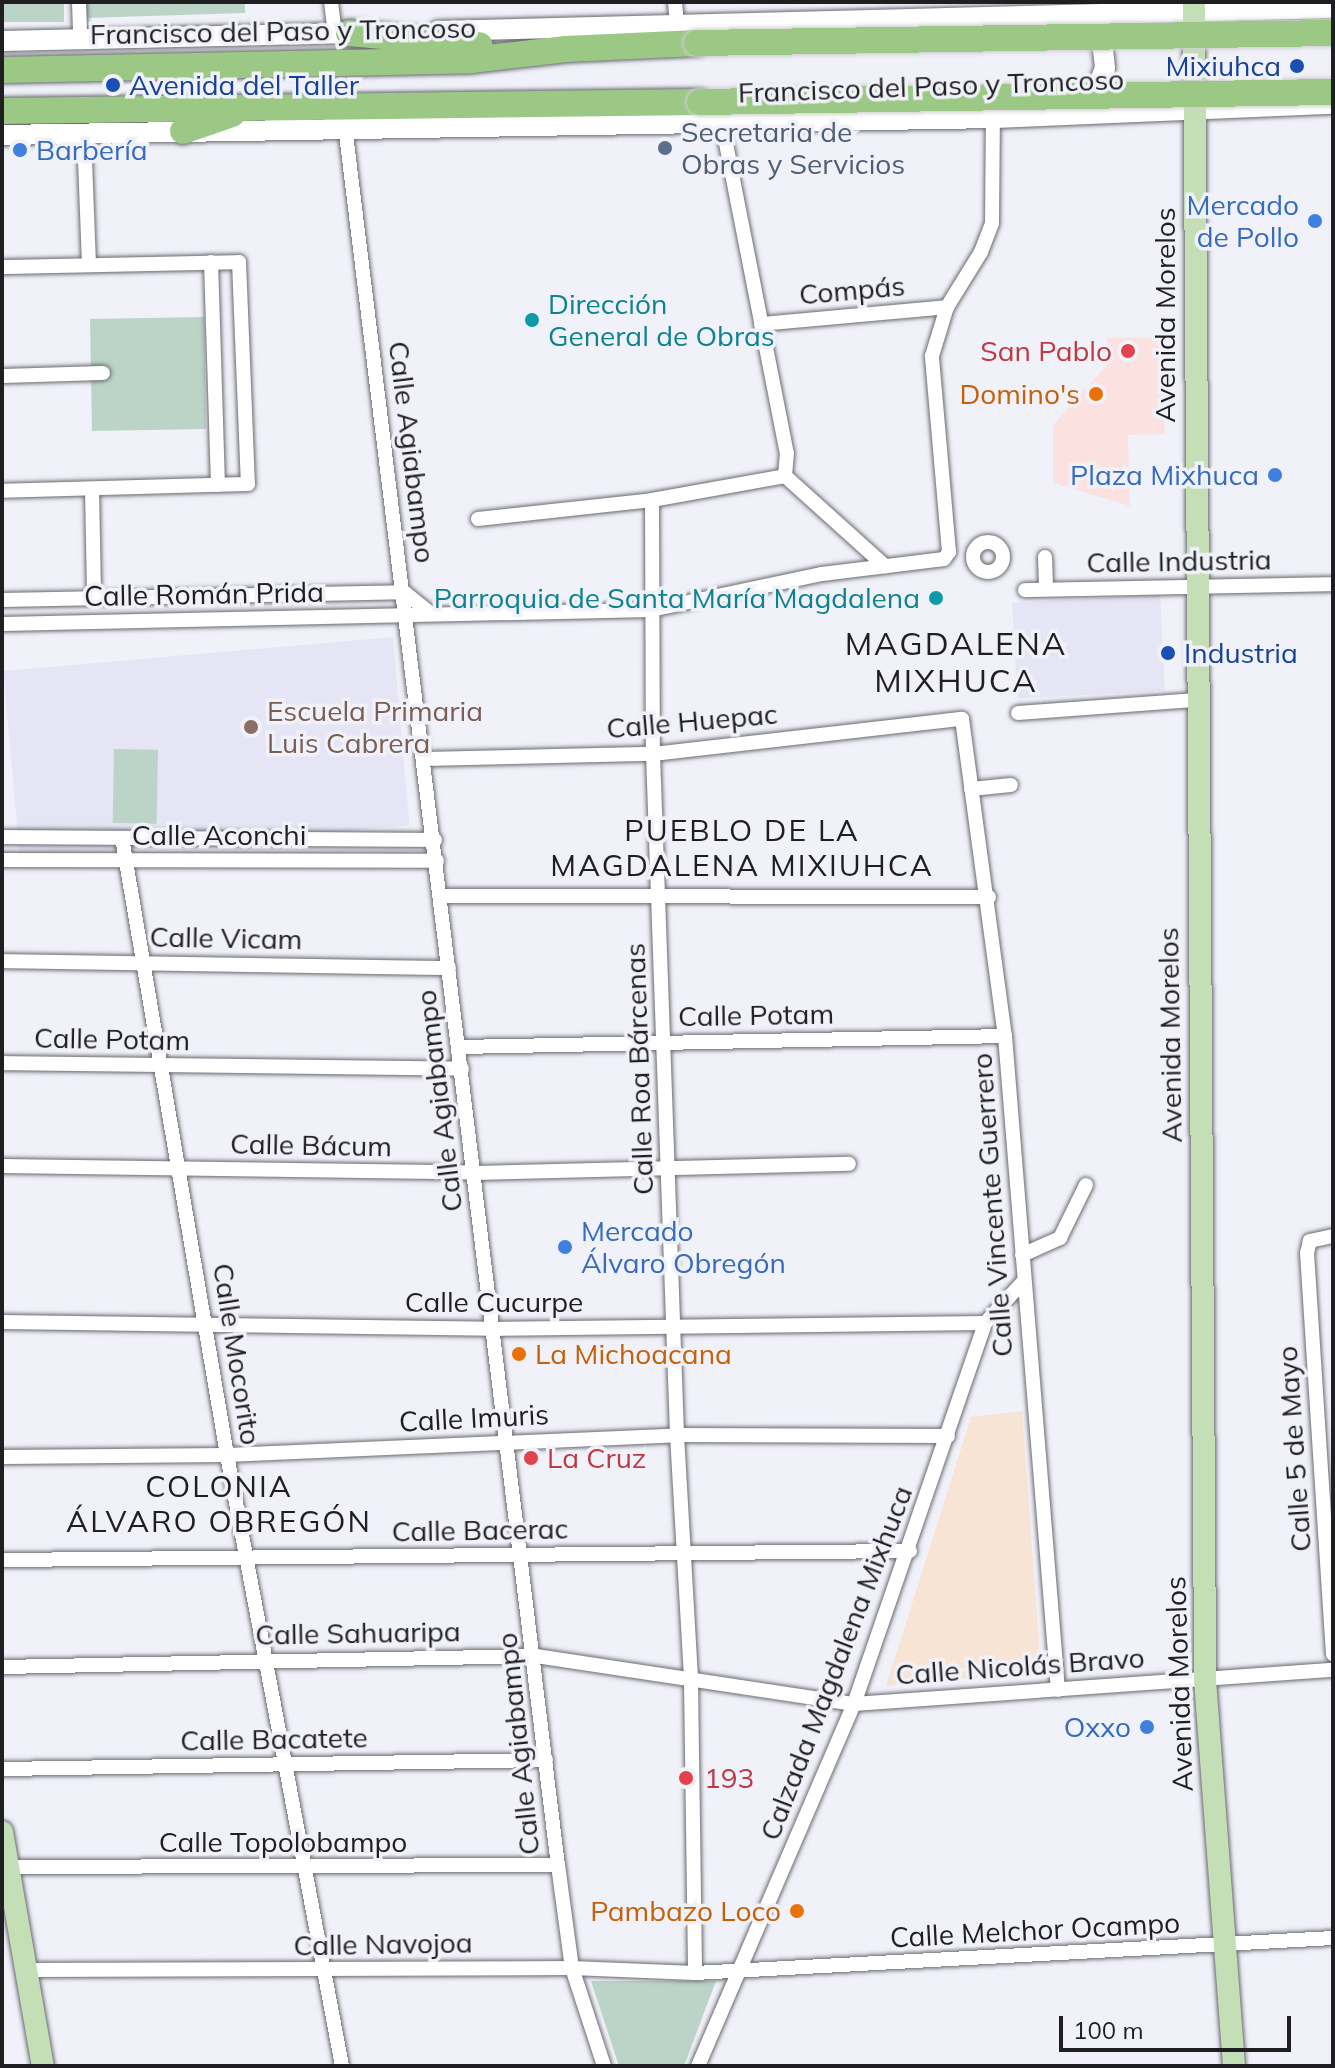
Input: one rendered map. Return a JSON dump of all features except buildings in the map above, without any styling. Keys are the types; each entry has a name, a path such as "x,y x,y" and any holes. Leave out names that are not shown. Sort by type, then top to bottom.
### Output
{"highway":[{"path":"342,33 566,49"},
{"name":"Francisco del Paso y Troncoso","path":"5,69 471,60 566,49 697,43 1333,33"},
{"name":"Francisco del Paso y Troncoso","path":"2,111 345,115 700,102 1333,92"},
{"path":"183,131 230,114 299,112 345,115"}],"main road":[{"name":"Francisco del Paso y Troncoso","path":"2,41 1074,16 1195,7 1333,8"},
{"name":"Avenida Morelos","path":"1195,7 1196,587 1205,1680 1214,1947 1234,2066"},
{"path":"1074,16 1095,33 1105,58 1098,86 1078,113"},
{"name":"Francisco del Paso y Troncoso","path":"345,115 722,123 993,118 1333,104"},
{"path":"2,135 183,131"},
{"path":"2,1832 43,2066"}],"street":[{"path":"79,2 80,38"},
{"path":"331,2 342,33"},
{"path":"675,2 677,24"},
{"name":"Calle Agiabampo","path":"345,115 492,1329 536,1656 558,1865 572,1968 604,2066"},
{"path":"949,552 932,389 932,356 947,307 981,252 992,223 993,118"},
{"path":"722,123 787,453 785,476"},
{"path":"84,134 89,265"},
{"path":"211,262 218,485"},
{"path":"2,267 239,262 248,484 2,491"},
{"name":"Compás","path":"761,324 947,307"},
{"path":"214,372 244,371"},
{"path":"2,376 103,373"},
{"path":"478,519 652,500 785,476"},
{"path":"785,476 885,566"},
{"path":"92,489 94,598"},
{"name":"Calle Roa Bárcenas","path":"652,500 653,754 677,1435 691,1681 695,1973"},
{"path":"407,616 651,610 885,566 935,563 949,552 974,551"},
{"path":"1045,557 1046,589"},
{"name":"Calle Industria","path":"1025,590 1333,584"},
{"path":"404,592 431,614"},
{"name":"Calle Román Prida","path":"2,600 404,592"},
{"path":"181,597 181,620"},
{"name":"Calle Román Prida","path":"2,624 407,616"},
{"path":"1018,713 1197,700"},
{"name":"Calle Huepac","path":"425,759 653,754 962,719"},
{"name":"Calle Vincente Guerrero","path":"962,719 989,897 1005,1036 1058,1690"},
{"path":"971,789 1011,785"},
{"name":"Calle Aconchi","path":"2,837 435,840"},
{"name":"Calle Mocorito","path":"122,838 159,1066 208,1326 227,1455 342,2066"},
{"name":"Calle Aconchi","path":"2,860 437,861"},
{"path":"441,896 989,897"},
{"name":"Calle Vicam","path":"2,961 449,968"},
{"name":"Calle Potam","path":"459,1047 1005,1036"},
{"name":"Calle Potam","path":"2,1063 462,1069"},
{"name":"Calle Bácum","path":"2,1166 474,1173 849,1164"},
{"path":"1022,1255 1060,1238 1086,1185"},
{"name":"Calle 5 de Mayo","path":"1333,1236 1310,1241 1333,1654"},
{"name":"Calzada Magdalena Mixhuca","path":"698,2066 854,1704 910,1551 985,1323 1023,1282"},
{"name":"Calle Cucurpe","path":"2,1322 492,1329 985,1323"},
{"name":"Calle Imuris","path":"2,1457 227,1455 677,1435 948,1436"},
{"name":"Calle Bacerac","path":"2,1560 910,1551"},
{"name":"Calle Sahuaripa","path":"2,1667 536,1656 854,1704"},
{"name":"Calle Nicolás Bravo","path":"854,1704 1333,1670"},
{"name":"Calle Bacatete","path":"2,1769 546,1760"},
{"name":"Calle Topolobampo","path":"8,1867 305,1869 558,1865"},
{"name":"Calle Melchor Ocampo","path":"740,1972 1333,1938"},
{"name":"Calle Navojoa","path":"26,1970 572,1968 740,1972"}],"shaded area":[{"path":"1163,337 1165,434 1128,435 1130,506 1053,483 1053,425 1108,364 1107,338"},
{"path":"1160,595 1165,691 1017,699 1012,603"},
{"name":"Escuela Primaria Luis Cabrera","path":"393,637 409,825 20,859 3,671"},
{"path":"1022,1411 1041,1672 886,1686 971,1417"}],"green space":[{"path":"2,2 64,2 64,22 2,22"},
{"path":"85,2 245,2 245,13 85,18"},
{"path":"204,317 206,429 92,431 90,319"},
{"path":"114,749 158,750 157,824 113,823"},
{"path":"591,1981 716,1981 684,2066 619,2066"}],"place":[{"name":"Mixiuhca","path":"1297,66"},
{"name":"Avenida del Taller","path":"113,85"},
{"name":"Secretaria de Obras y Servicios","path":"665,148"},
{"name":"Barbería","path":"20,150"},
{"name":"Mercado de Pollo","path":"1315,221"},
{"name":"Dirección General de Obras","path":"532,320"},
{"name":"San Pablo","path":"1128,351"},
{"name":"Domino's","path":"1096,394"},
{"name":"Plaza Mixhuca","path":"1275,475"},
{"name":"Parroquia de Santa María Magdalena","path":"936,598"},
{"name":"Industria","path":"1168,653"},
{"name":"Escuela Primaria Luis Cabrera","path":"251,727"},
{"name":"Mercado Álvaro Obregón","path":"565,1247"},
{"name":"La Michoacana","path":"519,1354"},
{"name":"La Cruz","path":"531,1458"},
{"name":"Oxxo","path":"1147,1727"},
{"name":"193","path":"686,1778"},
{"name":"Pambazo Loco","path":"797,1911"}],"district":[{"name":"MAGDALENA MIXHUCA","path":"956,662"},
{"name":"PUEBLO DE LA MAGDALENA MIXIUHCA","path":"742,847"},
{"name":"COLONIA ÁLVARO OBREGÓN","path":"219,1503"}]}
